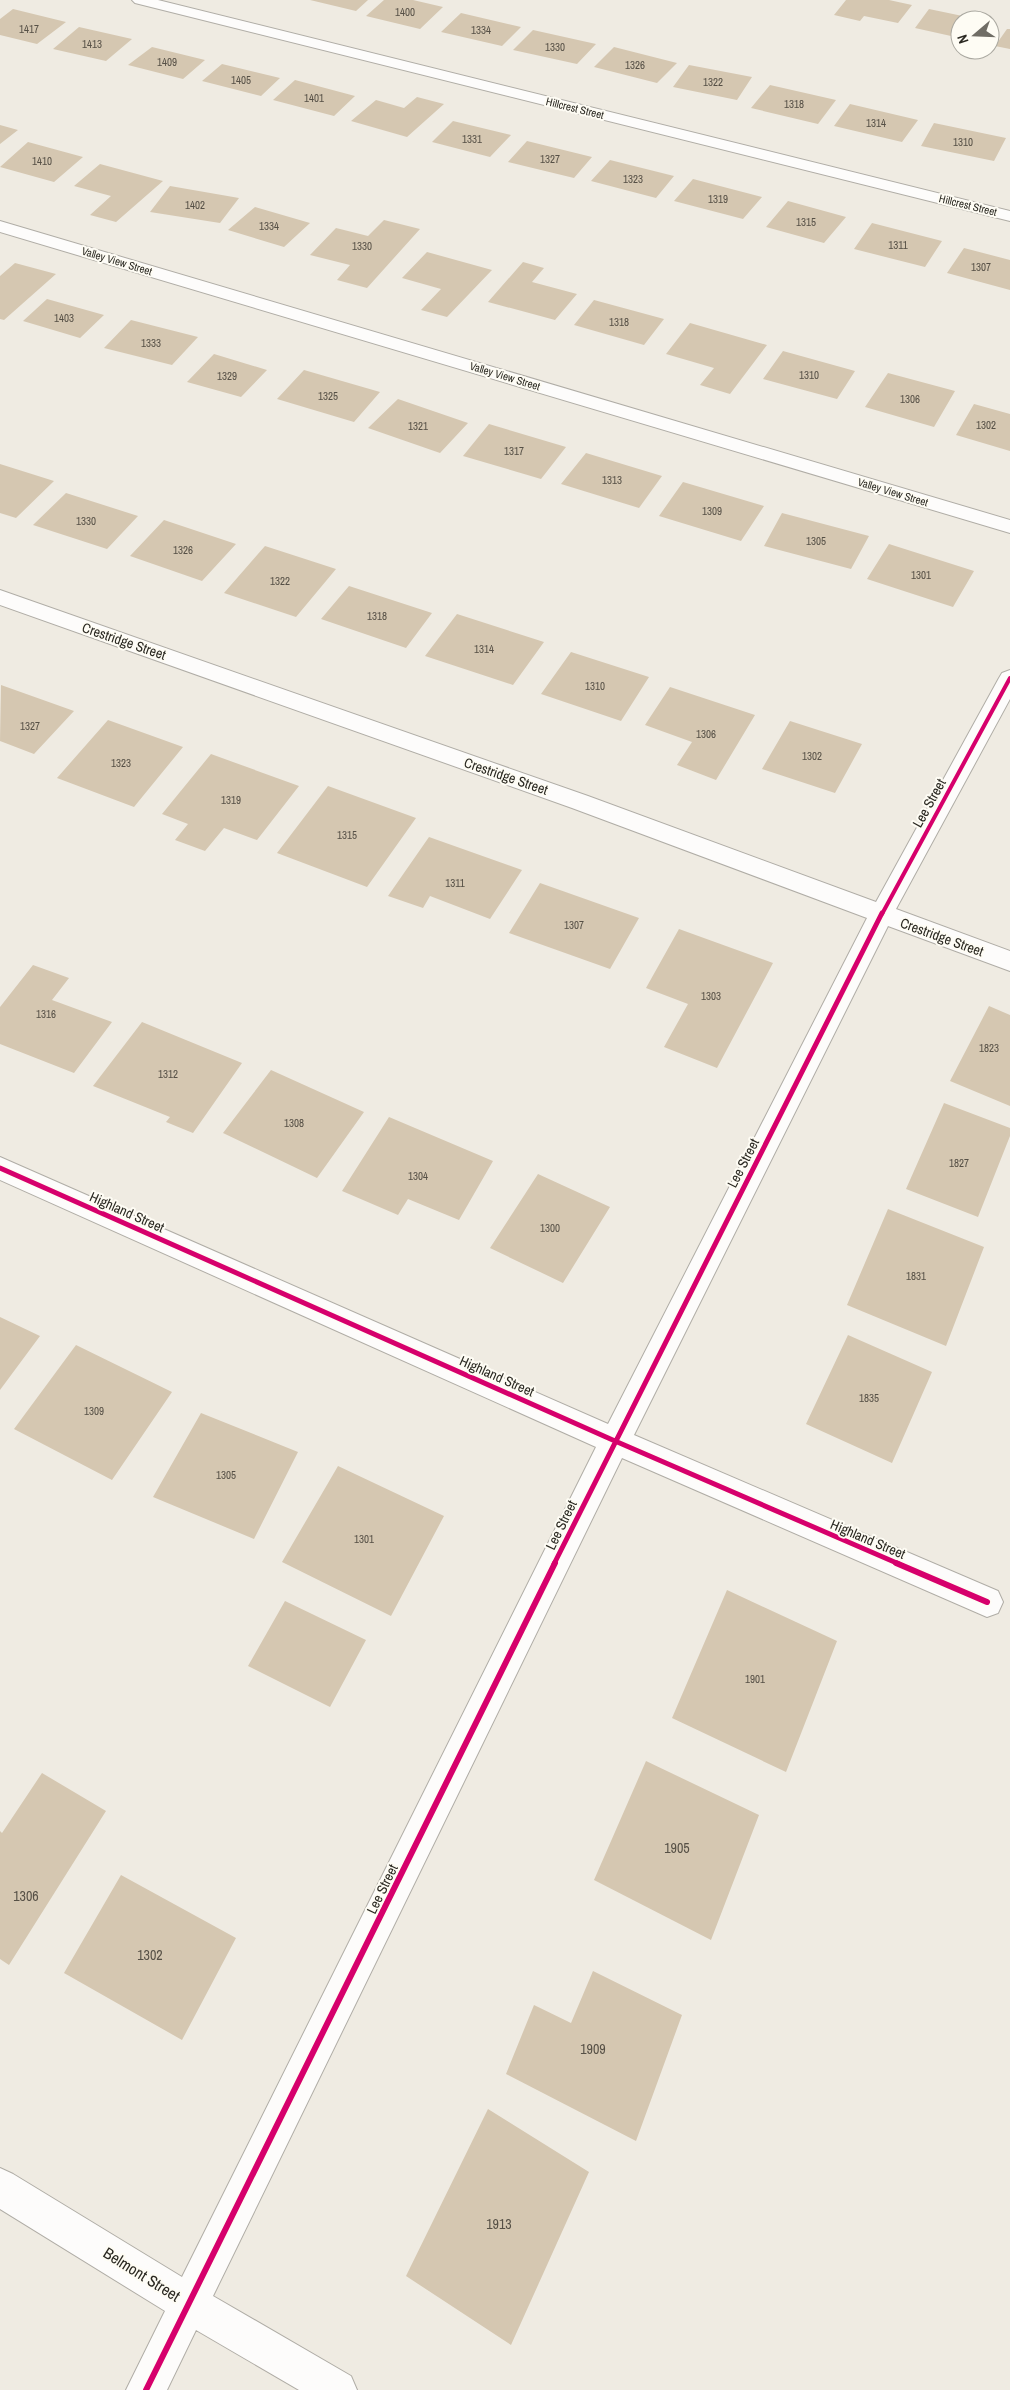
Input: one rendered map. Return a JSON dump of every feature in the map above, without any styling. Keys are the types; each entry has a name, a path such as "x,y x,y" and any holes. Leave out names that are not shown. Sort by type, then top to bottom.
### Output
{"street":[{"name":"Hillcrest Street","path":"140,0 1010,216"},
{"name":"Valley View Street","path":"0,226 1010,527"},
{"name":"Crestridge Street","path":"0,597 580,802 1010,962"},
{"name":"Lee Street","path":"146,2390 615,1441 881,915 1010,678"},
{"name":"Highland Street","path":"0,1168 615,1441 987,1602"},
{"name":"Belmont Street","path":"0,2187 190,2304 337,2390"}],"building":[{"path":"310,0 368,0 356,11"},
{"path":"384,0 413,0 443,7 420,29 366,16"},
{"path":"846,0 889,0 912,5 898,23 864,16 860,21 834,15"},
{"path":"13,9 66,22 37,44 0,35 0,19"},
{"path":"929,9 950,13 950,36 915,28"},
{"path":"461,13 521,27 502,46 441,32"},
{"path":"79,27 132,39 106,61 53,49"},
{"path":"1007,29 1010,29 1010,49 1000,47 1000,39"},
{"path":"533,30 596,44 577,64 513,50"},
{"path":"152,47 205,60 183,79 128,65"},
{"path":"614,47 677,63 657,83 594,67"},
{"path":"222,64 280,78 261,96 202,81"},
{"path":"689,65 752,77 737,100 673,87"},
{"path":"295,80 355,96 334,116 273,100"},
{"path":"770,85 836,100 818,124 751,108"},
{"path":"417,97 444,104 407,137 351,121 376,100 404,108"},
{"path":"850,104 918,120 902,142 834,126"},
{"path":"453,121 511,135 490,157 432,142"},
{"path":"934,123 1006,138 994,161 921,146"},
{"path":"0,125 18,130 0,144"},
{"path":"527,141 592,157 574,178 508,162"},
{"path":"28,142 83,157 54,182 0,167"},
{"path":"610,160 674,176 656,198 591,181"},
{"path":"100,164 163,181 116,222 90,215 111,196 74,186"},
{"path":"693,179 762,197 743,219 674,201"},
{"path":"170,186 239,198 220,223 150,212"},
{"path":"788,201 846,217 824,243 766,227"},
{"path":"255,207 310,223 284,247 228,230"},
{"path":"384,220 420,229 367,288 337,280 350,265 310,255 336,228 368,236"},
{"path":"872,223 942,241 925,267 854,249"},
{"path":"964,248 1010,260 1010,290 947,273"},
{"path":"427,252 492,270 447,317 421,310 441,289 402,278"},
{"path":"523,262 544,268 532,282 577,294 555,320 488,302"},
{"path":"15,263 56,274 4,320 0,319 0,276"},
{"path":"47,299 104,315 80,338 23,321"},
{"path":"594,300 664,319 644,345 574,325"},
{"path":"131,320 198,337 172,365 104,348"},
{"path":"690,323 767,345 730,394 700,385 714,368 666,354"},
{"path":"783,351 855,371 837,399 763,379"},
{"path":"214,354 267,370 241,397 187,382"},
{"path":"304,370 380,392 354,422 277,399"},
{"path":"888,373 955,391 934,427 865,407"},
{"path":"398,399 468,423 440,453 368,428"},
{"path":"974,404 1010,414 1010,451 956,435"},
{"path":"489,424 566,447 541,479 463,456"},
{"path":"586,453 662,476 639,508 561,484"},
{"path":"0,464 54,481 16,518 0,513"},
{"path":"683,482 764,506 741,541 659,516"},
{"path":"66,493 138,516 107,549 33,525"},
{"path":"782,513 869,536 851,569 764,546"},
{"path":"164,520 236,544 202,581 130,556"},
{"path":"889,544 974,571 953,607 867,579"},
{"path":"265,546 336,569 296,617 224,593"},
{"path":"349,586 432,613 406,648 321,619"},
{"path":"457,614 544,642 513,685 425,656"},
{"path":"571,652 649,677 621,721 541,694"},
{"path":"1,685 74,711 34,754 0,741"},
{"path":"670,687 755,715 716,780 677,765 692,742 645,725"},
{"path":"108,720 183,747 134,807 57,778"},
{"path":"790,721 862,744 835,793 762,769"},
{"path":"211,754 299,786 257,840 224,828 205,851 175,840 188,824 162,814"},
{"path":"328,786 416,818 367,887 277,853"},
{"path":"429,837 522,870 490,919 430,896 423,908 388,896"},
{"path":"540,883 639,918 610,969 509,933"},
{"path":"679,929 773,963 717,1068 664,1047 688,1004 646,988"},
{"path":"33,965 69,978 52,1000 112,1022 74,1073 0,1044 0,1007"},
{"path":"989,1006 1010,1015 1010,1106 950,1081"},
{"path":"142,1022 242,1063 193,1133 166,1122 170,1117 93,1086"},
{"path":"271,1070 364,1112 317,1178 223,1133"},
{"path":"944,1103 1010,1128 1010,1136 978,1217 906,1189"},
{"path":"389,1117 493,1161 459,1220 408,1199 398,1215 342,1191"},
{"path":"538,1174 610,1207 563,1283 490,1248"},
{"path":"888,1209 984,1247 946,1346 847,1305"},
{"path":"0,1317 40,1336 0,1390"},
{"path":"848,1335 932,1372 892,1463 806,1424"},
{"path":"76,1345 172,1392 112,1480 14,1429"},
{"path":"201,1413 298,1452 254,1539 153,1497"},
{"path":"338,1466 444,1516 391,1616 282,1562"},
{"path":"727,1590 837,1641 786,1772 672,1718"},
{"path":"285,1601 366,1640 330,1707 248,1666"},
{"path":"646,1761 759,1815 711,1940 594,1880"},
{"path":"42,1773 106,1811 9,1965 0,1959 0,1831 2,1833"},
{"path":"121,1875 236,1938 182,2040 64,1973"},
{"path":"593,1971 682,2015 636,2141 506,2074 534,2005 571,2023"},
{"path":"488,2109 589,2172 511,2345 406,2276"}],"cycle path":[{"path":"146,2390 615,1441 881,915 1010,678"},
{"path":"0,1168 615,1441 987,1602"}]}
